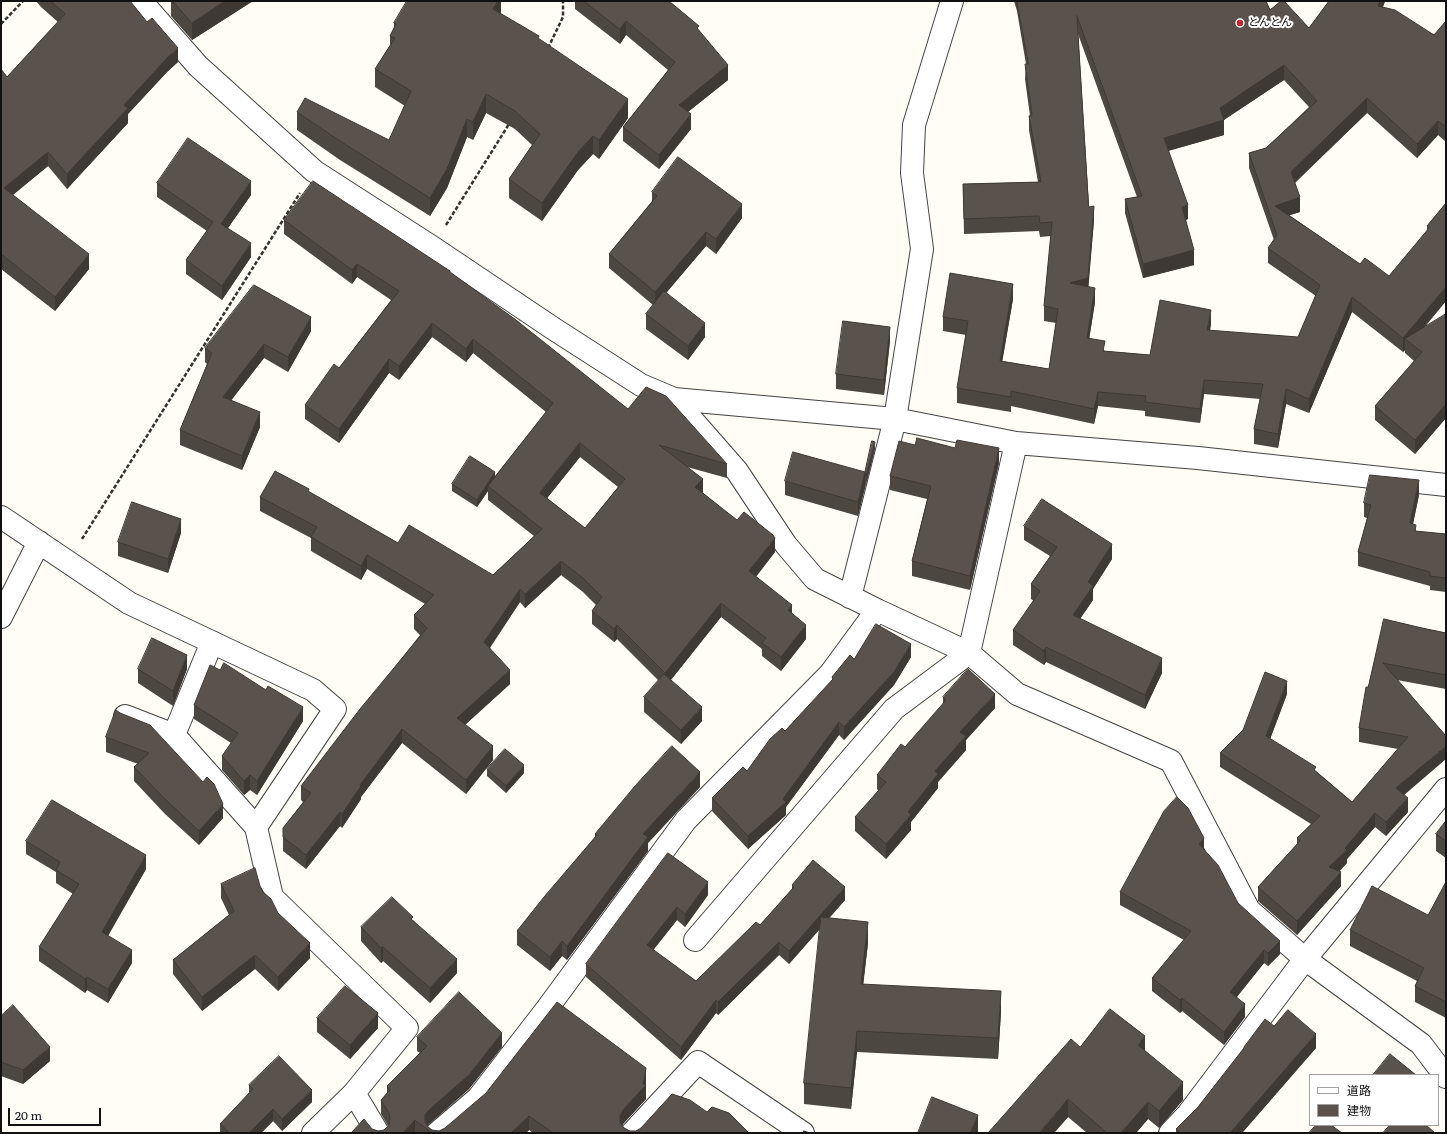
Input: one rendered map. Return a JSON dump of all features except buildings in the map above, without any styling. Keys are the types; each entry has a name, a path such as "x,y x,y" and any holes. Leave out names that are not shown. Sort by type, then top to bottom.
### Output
{"street":[{"path":"141,1 198,66 314,171 641,385 674,399 895,419 1016,443 1198,458 1446,485"},
{"path":"850,597 895,419 922,249 912,173 914,125 952,1"},
{"path":"674,399 737,471 786,545 815,579 969,653 1017,694 1171,761 1249,910 1305,959 1421,1044 1446,1077"},
{"path":"695,940 894,709 969,653 1016,443"},
{"path":"1,517 129,603 313,690 334,708 256,827"},
{"path":"1,617 38,542"},
{"path":"437,1133 478,1098 550,1004 686,820 830,674 877,610"},
{"path":"174,735 212,642"},
{"path":"125,716 174,735 256,827 272,896 407,1028 354,1093 312,1133"},
{"path":"1170,1133 1188,1114 1305,959 1446,789"},
{"path":"632,1133 698,1062 803,1133"},
{"path":"354,1093 378,1133"}],"path":[{"path":"1,24 23,1"},
{"path":"546,51 563,17 563,1"},
{"path":"432,247 512,119"},
{"path":"82,539 314,171"}],"place":[{"name":"とんとん","path":"1240,23"}]}
